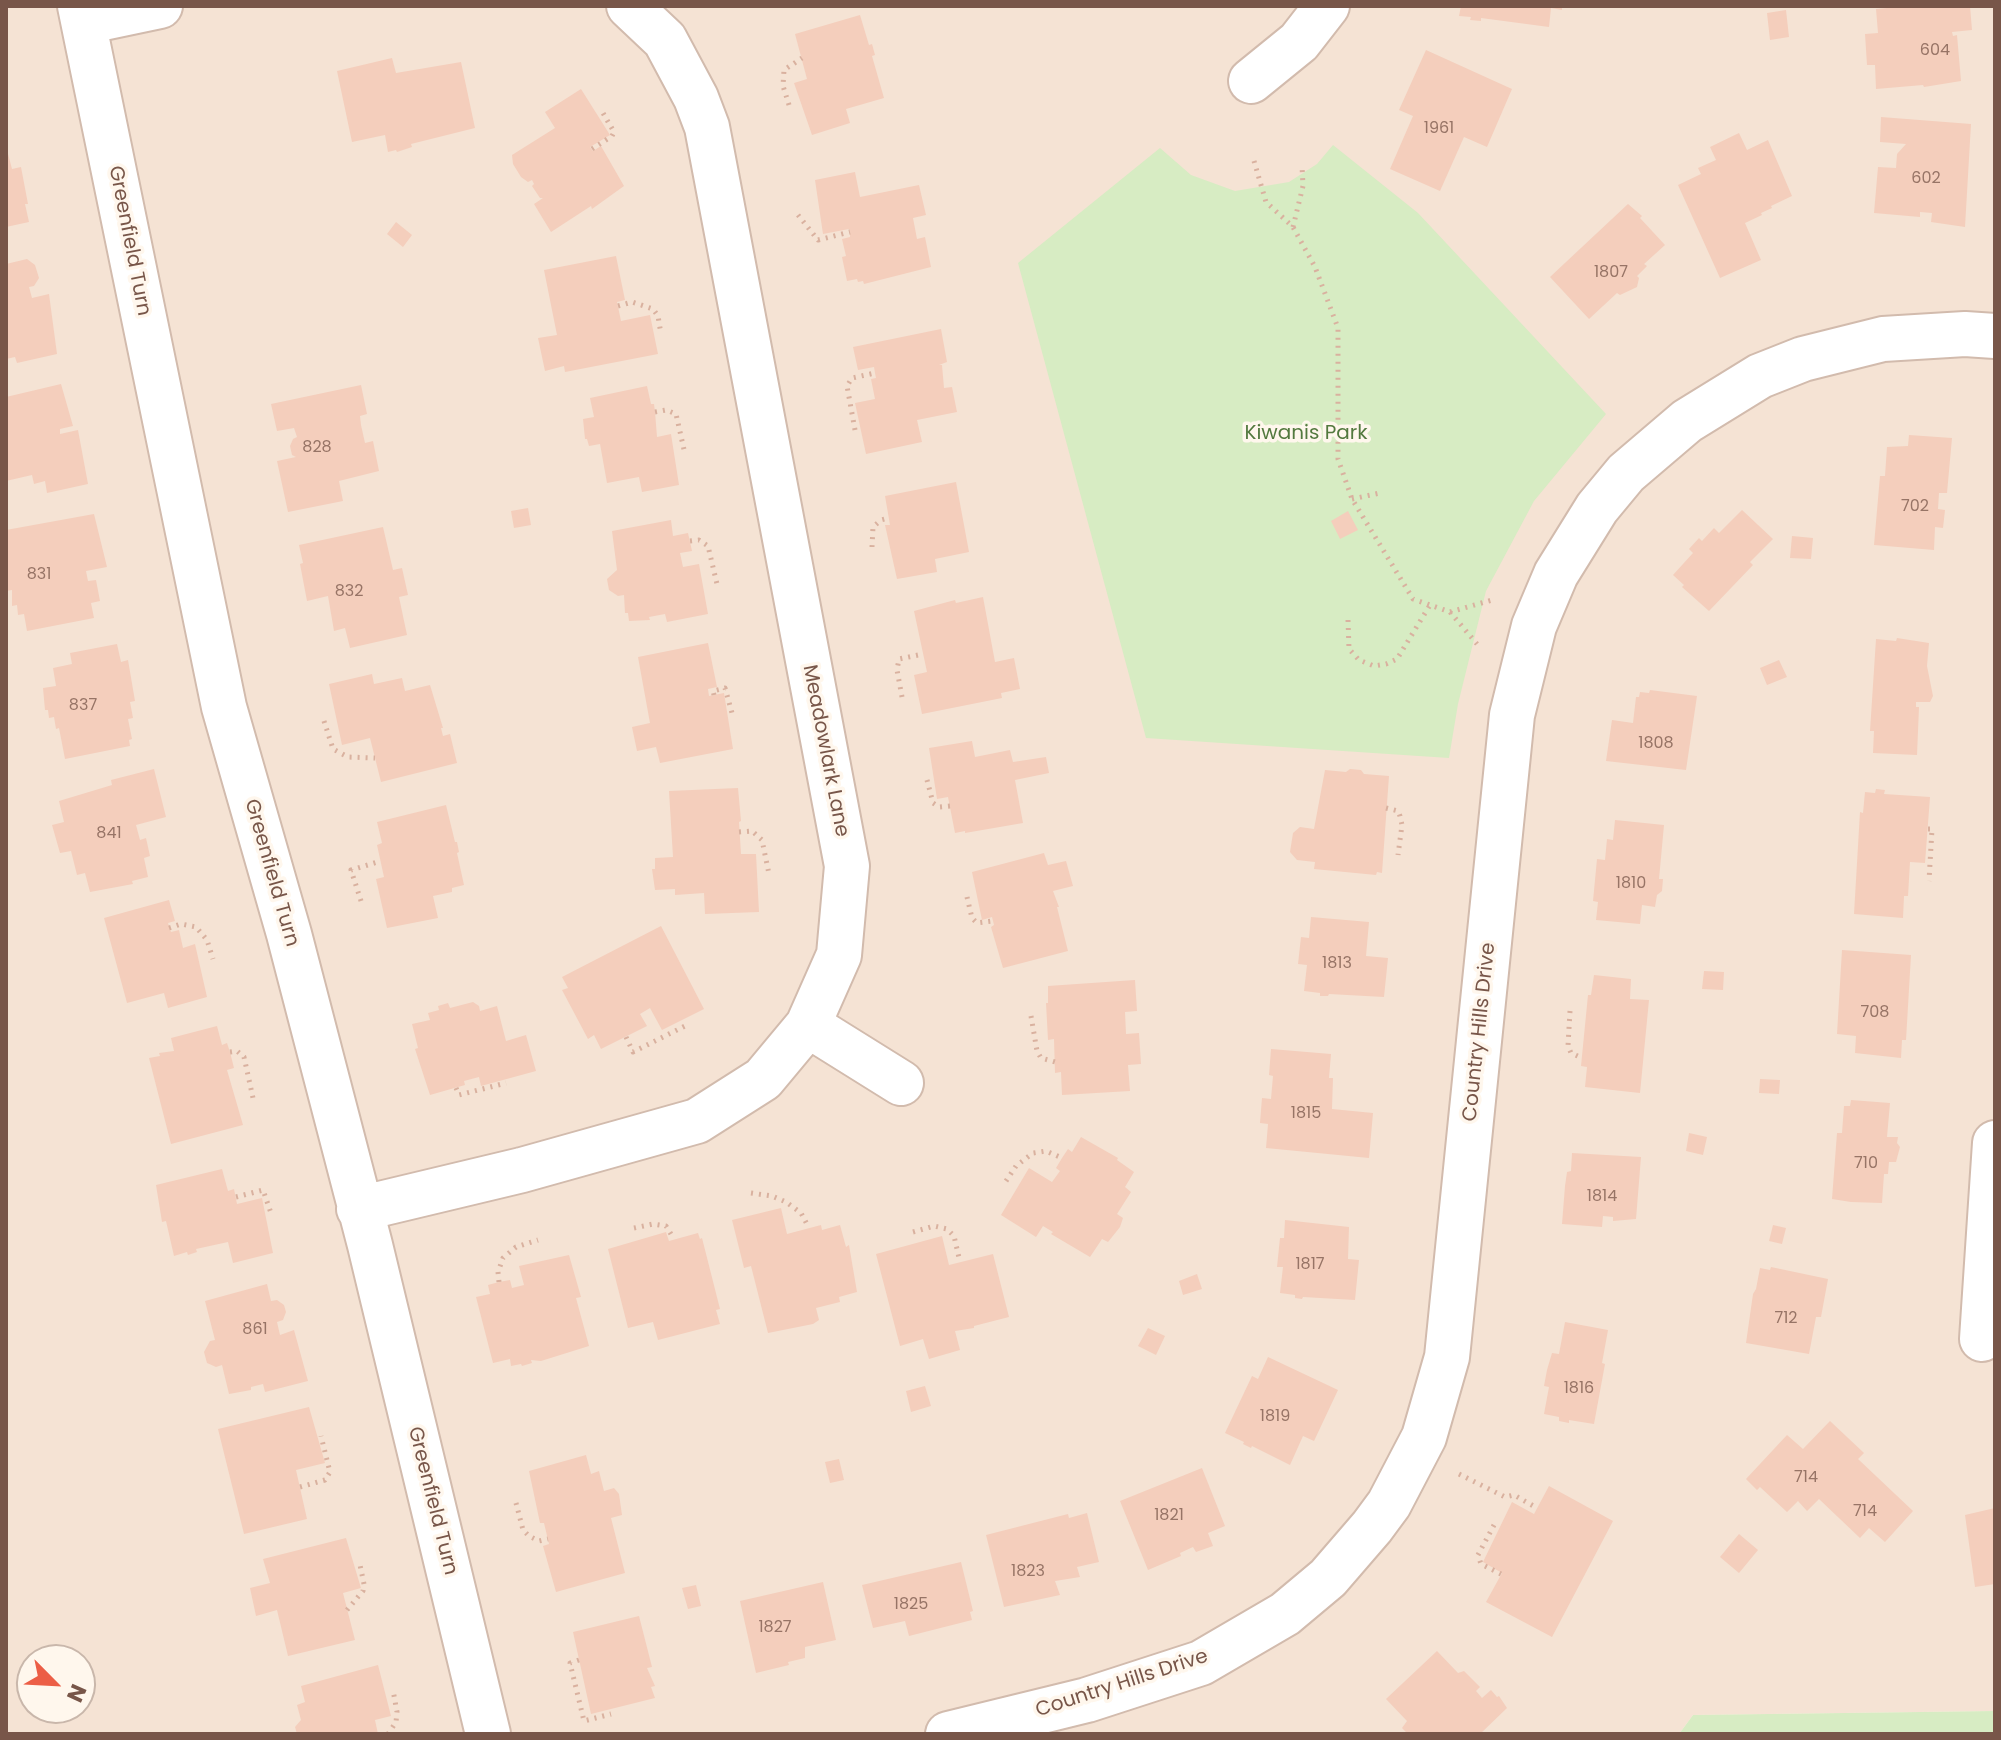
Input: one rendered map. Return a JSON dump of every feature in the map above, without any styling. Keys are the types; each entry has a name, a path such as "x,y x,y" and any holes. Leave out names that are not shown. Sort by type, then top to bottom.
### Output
{"street":[{"path":"82,14 160,6"},
{"name":"Meadowlark Lane","path":"359,1209 522,1170 697,1121 763,1079 808,1025 839,955 847,866 707,127 696,98 665,40 629,6"},
{"path":"1251,81 1299,42 1327,6"},
{"name":"Greenfield Turn","path":"82,14 224,707 289,934 488,1734"},
{"name":"Country Hills Drive","path":"948,1734 1091,1717 1201,1663 1285,1614 1328,1578 1389,1504 1424,1437 1447,1357 1512,715 1534,626 1556,574 1576,540 1626,473 1687,421 1760,376 1803,359 1883,339 1965,334 1995,336"},
{"path":"808,1025 901,1083"},
{"path":"1982,1339 1995,1143"}],"path":[{"path":"789,105 783,86 784,70 802,58"},
{"path":"592,149 614,132 603,113"},
{"path":"1254,161 1266,202 1293,227 1315,267 1338,328 1338,459 1352,499 1413,599 1450,612 1477,644"},
{"path":"1293,227 1303,186 1302,166"},
{"path":"798,215 818,240 850,232"},
{"path":"618,306 632,302 653,309 658,316 661,334"},
{"path":"855,430 847,386 852,378 875,373"},
{"path":"655,412 666,410 676,414 685,454"},
{"path":"1352,499 1380,493"},
{"path":"872,547 873,527 889,518"},
{"path":"690,541 699,540 708,546 717,584"},
{"path":"1450,612 1492,600"},
{"path":"1348,620 1349,649 1359,660 1374,666 1386,664 1397,659 1430,605"},
{"path":"902,697 897,670 899,659 923,654"},
{"path":"714,695 713,691 725,688 732,713"},
{"path":"324,721 333,749 348,757 375,758"},
{"path":"927,780 933,803 939,807 950,806"},
{"path":"1386,808 1398,811 1400,816 1402,825 1398,855"},
{"path":"1928,829 1932,829 1929,881"},
{"path":"739,832 752,831 762,840 769,874"},
{"path":"361,901 351,870 381,861"},
{"path":"967,897 972,918 977,923 993,921"},
{"path":"169,928 181,924 196,927 207,940 213,959"},
{"path":"1570,1011 1568,1046 1571,1053 1582,1058"},
{"path":"1031,1016 1037,1051 1041,1058 1055,1062"},
{"path":"626,1037 633,1052 685,1026"},
{"path":"230,1052 237,1051 244,1057 253,1098"},
{"path":"456,1088 459,1095 506,1083"},
{"path":"1006,1181 1016,1166 1033,1153 1046,1151 1062,1158"},
{"path":"236,1197 263,1190 272,1216"},
{"path":"751,1193 786,1202 801,1213 809,1228"},
{"path":"634,1228 653,1224 666,1226 674,1239"},
{"path":"913,1232 934,1226 947,1229 954,1236 960,1262"},
{"path":"499,1282 498,1272 503,1258 516,1247 538,1240"},
{"path":"300,1487 321,1482 330,1472 321,1436"},
{"path":"1459,1474 1505,1497 1514,1495 1537,1508"},
{"path":"516,1503 523,1530 532,1539 548,1539"},
{"path":"1494,1525 1478,1555 1481,1564 1501,1574"},
{"path":"347,1610 363,1591 360,1565"},
{"path":"579,1660 570,1663 584,1721 611,1714"},
{"path":"388,1734 396,1722 397,1702 393,1690"}],"shaded area":[{"path":"6,6 1995,6 1995,1711 1693,1715 1679,1734 6,1734"}],"green space":[{"name":"Kiwanis Park","path":"1333,145 1418,213 1606,414 1534,501 1486,591 1458,704 1449,758 1146,738 1018,263 1160,148 1191,175 1235,191 1289,182 1317,164"},
{"path":"1995,1711 1995,1734 1679,1734 1693,1715"}],"building":[{"path":"1461,6 1562,6 1562,10 1551,8 1549,27 1481,18 1481,21 1470,20 1471,17 1459,16"},
{"path":"1970,6 1972,30 1952,32 1953,36 1957,35 1961,81 1924,87 1876,89 1875,65 1867,65 1865,34 1878,33 1876,9"},
{"path":"1786,10 1789,37 1770,40 1767,13"},
{"path":"860,15 869,45 872,44 875,55 872,56 884,98 846,109 850,123 812,135 794,83 807,79 795,34"},
{"path":"1426,50 1512,89 1487,147 1464,137 1440,191 1390,169 1413,116 1399,110"},
{"path":"392,58 396,73 461,62 475,128 411,144 412,147 397,152 388,152 385,135 352,142 337,71"},
{"path":"581,89 610,135 590,147 593,151 601,146 624,186 551,232 534,204 543,198 532,186 532,180 528,182 521,177 513,164 512,155 555,128 545,112"},
{"path":"1881,117 1971,124 1965,227 1931,222 1932,213 1920,212 1920,217 1874,213 1878,167 1896,168 1897,154 1906,144 1880,142"},
{"path":"1739,133 1747,150 1768,140 1792,196 1745,223 1761,260 1720,278 1678,185 1701,174 1698,168 1716,160 1710,147"},
{"path":"6,146 12,169 21,167 29,222 6,227"},
{"path":"855,172 860,197 919,185 926,215 913,218 917,239 925,237 931,267 864,284 857,279 847,281 842,239 850,237 850,232 849,229 823,234 815,180"},
{"path":"1628,204 1665,245 1644,264 1647,266 1637,276 1637,287 1620,295 1617,293 1589,319 1550,277"},
{"path":"396,222 412,235 403,247 387,234"},
{"path":"616,256 625,300 617,302 621,321 650,315 658,354 565,372 564,366 545,371 538,338 557,335 544,270"},
{"path":"27,259 35,265 39,278 34,286 29,287 32,298 49,294 57,354 17,363 15,357 6,359 6,264"},
{"path":"941,329 947,362 939,365 942,365 944,388 952,387 957,412 917,420 922,442 866,454 855,403 875,399 871,379 876,378 874,367 858,370 853,347"},
{"path":"61,384 73,426 60,429 60,434 78,430 88,484 47,493 45,481 34,484 32,475 6,481 6,397"},
{"path":"361,385 367,414 360,416 361,425 365,443 373,441 379,471 339,481 343,501 288,512 277,461 296,457 292,455 290,446 297,437 294,428 277,431 271,404"},
{"path":"647,386 651,404 654,404 657,437 671,434 679,485 642,492 639,477 607,483 600,444 589,446 583,419 594,417 590,398"},
{"path":"1909,435 1952,438 1947,493 1939,493 1938,509 1945,510 1943,528 1935,527 1934,550 1874,545 1880,476 1885,476 1887,447 1908,446"},
{"path":"956,482 969,552 935,559 937,572 897,579 885,525 890,525 885,496"},
{"path":"528,508 531,525 514,528 511,511"},
{"path":"1742,510 1773,539 1709,611 1673,575 1693,553 1689,549 1699,538 1702,541 1714,528 1719,533"},
{"path":"1348,511 1358,530 1340,539 1331,521"},
{"path":"94,514 107,567 86,571 88,581 96,580 100,601 91,603 94,618 27,631 24,614 18,615 17,605 12,606 12,590 6,591 6,530"},
{"path":"671,520 673,536 688,533 692,551 680,553 683,567 699,564 708,614 667,622 665,614 649,617 650,620 629,621 628,613 625,613 624,595 618,596 609,590 607,579 617,570 612,531"},
{"path":"383,527 393,570 402,568 408,595 399,597 407,635 350,648 345,628 334,631 328,596 307,601 299,545"},
{"path":"1792,536 1813,538 1811,559 1790,558"},
{"path":"983,597 995,662 1014,658 1020,689 1001,693 1002,698 922,714 914,675 927,672 914,611 955,600 956,603"},
{"path":"1897,638 1929,643 1927,666 1933,696 1930,702 1916,702 1916,707 1919,707 1917,755 1873,753 1874,731 1870,731 1876,639 1896,641"},
{"path":"708,643 717,687 708,689 709,696 724,693 733,749 660,763 656,747 637,751 632,727 650,723 638,657"},
{"path":"117,644 121,662 128,660 135,701 130,702 133,718 128,719 132,739 129,740 130,746 65,759 59,728 56,729 54,717 49,718 48,710 45,710 43,688 56,686 53,668 72,664 70,653"},
{"path":"1779,660 1787,677 1767,685 1760,668"},
{"path":"372,674 374,684 402,678 405,691 430,685 443,736 450,734 457,763 381,782 370,738 342,745 329,684"},
{"path":"1650,690 1697,696 1686,770 1606,761 1612,720 1633,723 1636,697 1640,692 1649,693"},
{"path":"972,741 975,757 1010,750 1013,762 1046,757 1049,773 1015,780 1023,823 955,833 948,797 937,799 929,748"},
{"path":"154,769 166,817 136,825 140,840 146,838 150,856 144,858 148,877 132,881 133,884 90,892 85,873 77,875 71,851 60,853 52,825 64,822 59,801 112,785 111,780"},
{"path":"1350,769 1361,770 1364,774 1389,776 1382,873 1377,872 1376,875 1314,869 1315,862 1297,860 1290,852 1293,833 1300,827 1314,829 1325,770 1346,772"},
{"path":"738,788 741,854 756,854 759,912 705,914 704,893 675,895 675,889 655,890 652,869 655,869 655,858 673,857 669,791"},
{"path":"1876,789 1885,790 1884,794 1930,797 1925,863 1910,862 1903,918 1854,914 1860,812 1863,813 1865,792 1875,793"},
{"path":"446,805 457,842 464,885 452,888 452,892 433,896 438,918 387,928 376,879 384,877 377,845 382,843 377,822"},
{"path":"1615,820 1664,825 1659,879 1663,879 1662,891 1657,895 1655,907 1642,905 1640,924 1596,920 1598,902 1593,901 1597,859 1605,860 1607,839 1613,840"},
{"path":"1044,853 1048,865 1066,861 1073,886 1053,891 1068,951 1003,968 991,927 994,925 992,917 982,920 972,872"},
{"path":"169,900 175,921 168,923 171,932 179,930 183,948 195,944 207,997 168,1008 164,993 127,1003 104,918"},
{"path":"1311,917 1369,922 1366,956 1388,958 1384,997 1320,996 1320,993 1304,991 1307,965 1298,964 1301,937 1309,938"},
{"path":"661,926 704,1009 662,1030 650,1008 640,1014 647,1026 601,1049 594,1035 588,1039 562,990 568,988 562,977"},
{"path":"1842,950 1911,955 1906,1040 1902,1040 1901,1058 1855,1053 1856,1036 1837,1034"},
{"path":"1704,971 1724,972 1723,990 1702,989"},
{"path":"1594,975 1631,979 1630,999 1649,1000 1640,1093 1585,1087 1587,1067 1581,1066 1588,995 1591,995"},
{"path":"1135,980 1137,1011 1125,1012 1126,1034 1139,1033 1141,1064 1128,1065 1130,1091 1062,1095 1061,1072 1055,1073 1054,1039 1048,1040 1048,986"},
{"path":"473,1002 480,1011 497,1006 506,1041 526,1035 536,1071 481,1086 479,1077 464,1081 465,1085 430,1095 415,1049 418,1048 412,1024 430,1020 428,1013 439,1010 438,1006 448,1003 450,1008"},
{"path":"217,1026 222,1045 227,1043 230,1052 234,1068 227,1070 243,1125 171,1144 149,1058 174,1051 171,1038"},
{"path":"1271,1049 1331,1054 1329,1078 1333,1078 1332,1109 1373,1113 1369,1158 1266,1148 1268,1124 1260,1123 1262,1098 1271,1099"},
{"path":"1760,1079 1780,1080 1779,1094 1759,1093"},
{"path":"1851,1100 1890,1103 1887,1137 1898,1137 1900,1147 1896,1162 1889,1162 1888,1174 1884,1174 1882,1203 1832,1199 1837,1133 1842,1133 1844,1106 1850,1106"},
{"path":"1689,1133 1707,1137 1703,1155 1686,1151"},
{"path":"1081,1137 1118,1158 1134,1172 1125,1187 1131,1192 1117,1214 1123,1218 1120,1227 1108,1242 1102,1239 1090,1257 1043,1226 1036,1237 1001,1215 1029,1168 1052,1182 1060,1171 1056,1168 1062,1158 1068,1149 1072,1152"},
{"path":"1572,1153 1641,1157 1636,1219 1613,1221 1613,1217 1603,1216 1602,1227 1562,1224"},
{"path":"222,1169 228,1191 234,1189 237,1204 262,1198 273,1253 233,1263 228,1242 196,1249 197,1252 188,1255 187,1252 174,1256 166,1221 162,1222 156,1185"},
{"path":"781,1208 787,1234 821,1225 822,1230 840,1225 846,1247 849,1245 857,1292 839,1297 840,1302 816,1308 819,1320 813,1324 768,1333 751,1266 744,1268 732,1220"},
{"path":"1285,1220 1349,1227 1348,1259 1359,1260 1355,1300 1302,1299 1280,1293 1283,1267 1277,1267"},
{"path":"1773,1225 1786,1228 1782,1244 1769,1241"},
{"path":"666,1232 669,1241 698,1233 702,1238 720,1309 716,1310 720,1324 658,1340 653,1322 628,1328 608,1249"},
{"path":"942,1236 949,1265 993,1254 1009,1317 955,1331 960,1350 929,1359 923,1339 900,1346 876,1254"},
{"path":"569,1255 581,1297 576,1298 589,1346 541,1361 531,1360 532,1363 522,1366 511,1366 510,1359 493,1363 476,1297 490,1294 488,1285 499,1282 510,1280 512,1288 524,1285 519,1266"},
{"path":"1771,1267 1828,1279 1821,1317 1816,1317 1809,1354 1746,1343 1760,1268 1770,1270"},
{"path":"1197,1274 1202,1289 1183,1295 1179,1281"},
{"path":"267,1284 271,1301 277,1300 284,1305 286,1312 283,1320 277,1322 280,1335 294,1330 308,1381 265,1392 263,1384 229,1394 222,1365 216,1367 207,1363 204,1352 210,1341 215,1340 205,1301"},
{"path":"1565,1322 1608,1330 1594,1424 1559,1421 1559,1417 1544,1414 1549,1387 1544,1386 1547,1370 1552,1353 1559,1354"},
{"path":"1148,1328 1165,1336 1156,1355 1138,1346"},
{"path":"1268,1357 1338,1390 1314,1441 1303,1436 1290,1465 1225,1433 1252,1376 1258,1379"},
{"path":"925,1386 931,1406 911,1412 906,1391"},
{"path":"309,1407 325,1463 296,1470 307,1519 244,1534 218,1429"},
{"path":"1830,1421 1864,1453 1858,1459 1913,1511 1885,1542 1869,1528 1860,1538 1819,1499 1807,1511 1798,1501 1787,1512 1760,1487 1757,1490 1746,1479 1787,1435 1803,1449"},
{"path":"586,1455 591,1474 599,1471 604,1491 614,1488 619,1494 622,1515 611,1518 625,1573 556,1592 543,1546 549,1544 544,1523 540,1523 529,1471"},
{"path":"839,1459 844,1480 830,1483 825,1462"},
{"path":"1202,1468 1225,1526 1208,1533 1213,1546 1196,1552 1193,1547 1180,1553 1181,1556 1148,1570 1120,1501"},
{"path":"1549,1486 1613,1521 1552,1637 1486,1602 1502,1573 1483,1562 1512,1502 1534,1514"},
{"path":"1995,1508 1995,1584 1975,1587 1965,1515"},
{"path":"1087,1513 1099,1562 1077,1567 1080,1577 1055,1581 1060,1595 1004,1607 986,1535 1068,1514 1069,1518"},
{"path":"1739,1534 1758,1550 1739,1573 1720,1557"},
{"path":"346,1538 361,1588 343,1593 355,1640 288,1656 277,1610 256,1616 250,1588 270,1583 263,1559"},
{"path":"961,1562 973,1611 970,1612 972,1620 909,1636 905,1621 873,1628 862,1585"},
{"path":"823,1582 836,1640 805,1647 805,1658 756,1673 740,1601"},
{"path":"696,1585 701,1606 688,1609 682,1588"},
{"path":"639,1616 652,1667 647,1668 655,1686 651,1687 655,1698 591,1714 573,1632"},
{"path":"1437,1651 1458,1673 1464,1671 1480,1687 1476,1691 1482,1698 1491,1690 1507,1708 1480,1734 1408,1734 1402,1728 1407,1721 1386,1699"},
{"path":"378,1665 391,1716 375,1720 378,1734 297,1734 295,1727 301,1720 297,1705 305,1702 301,1686"}]}
